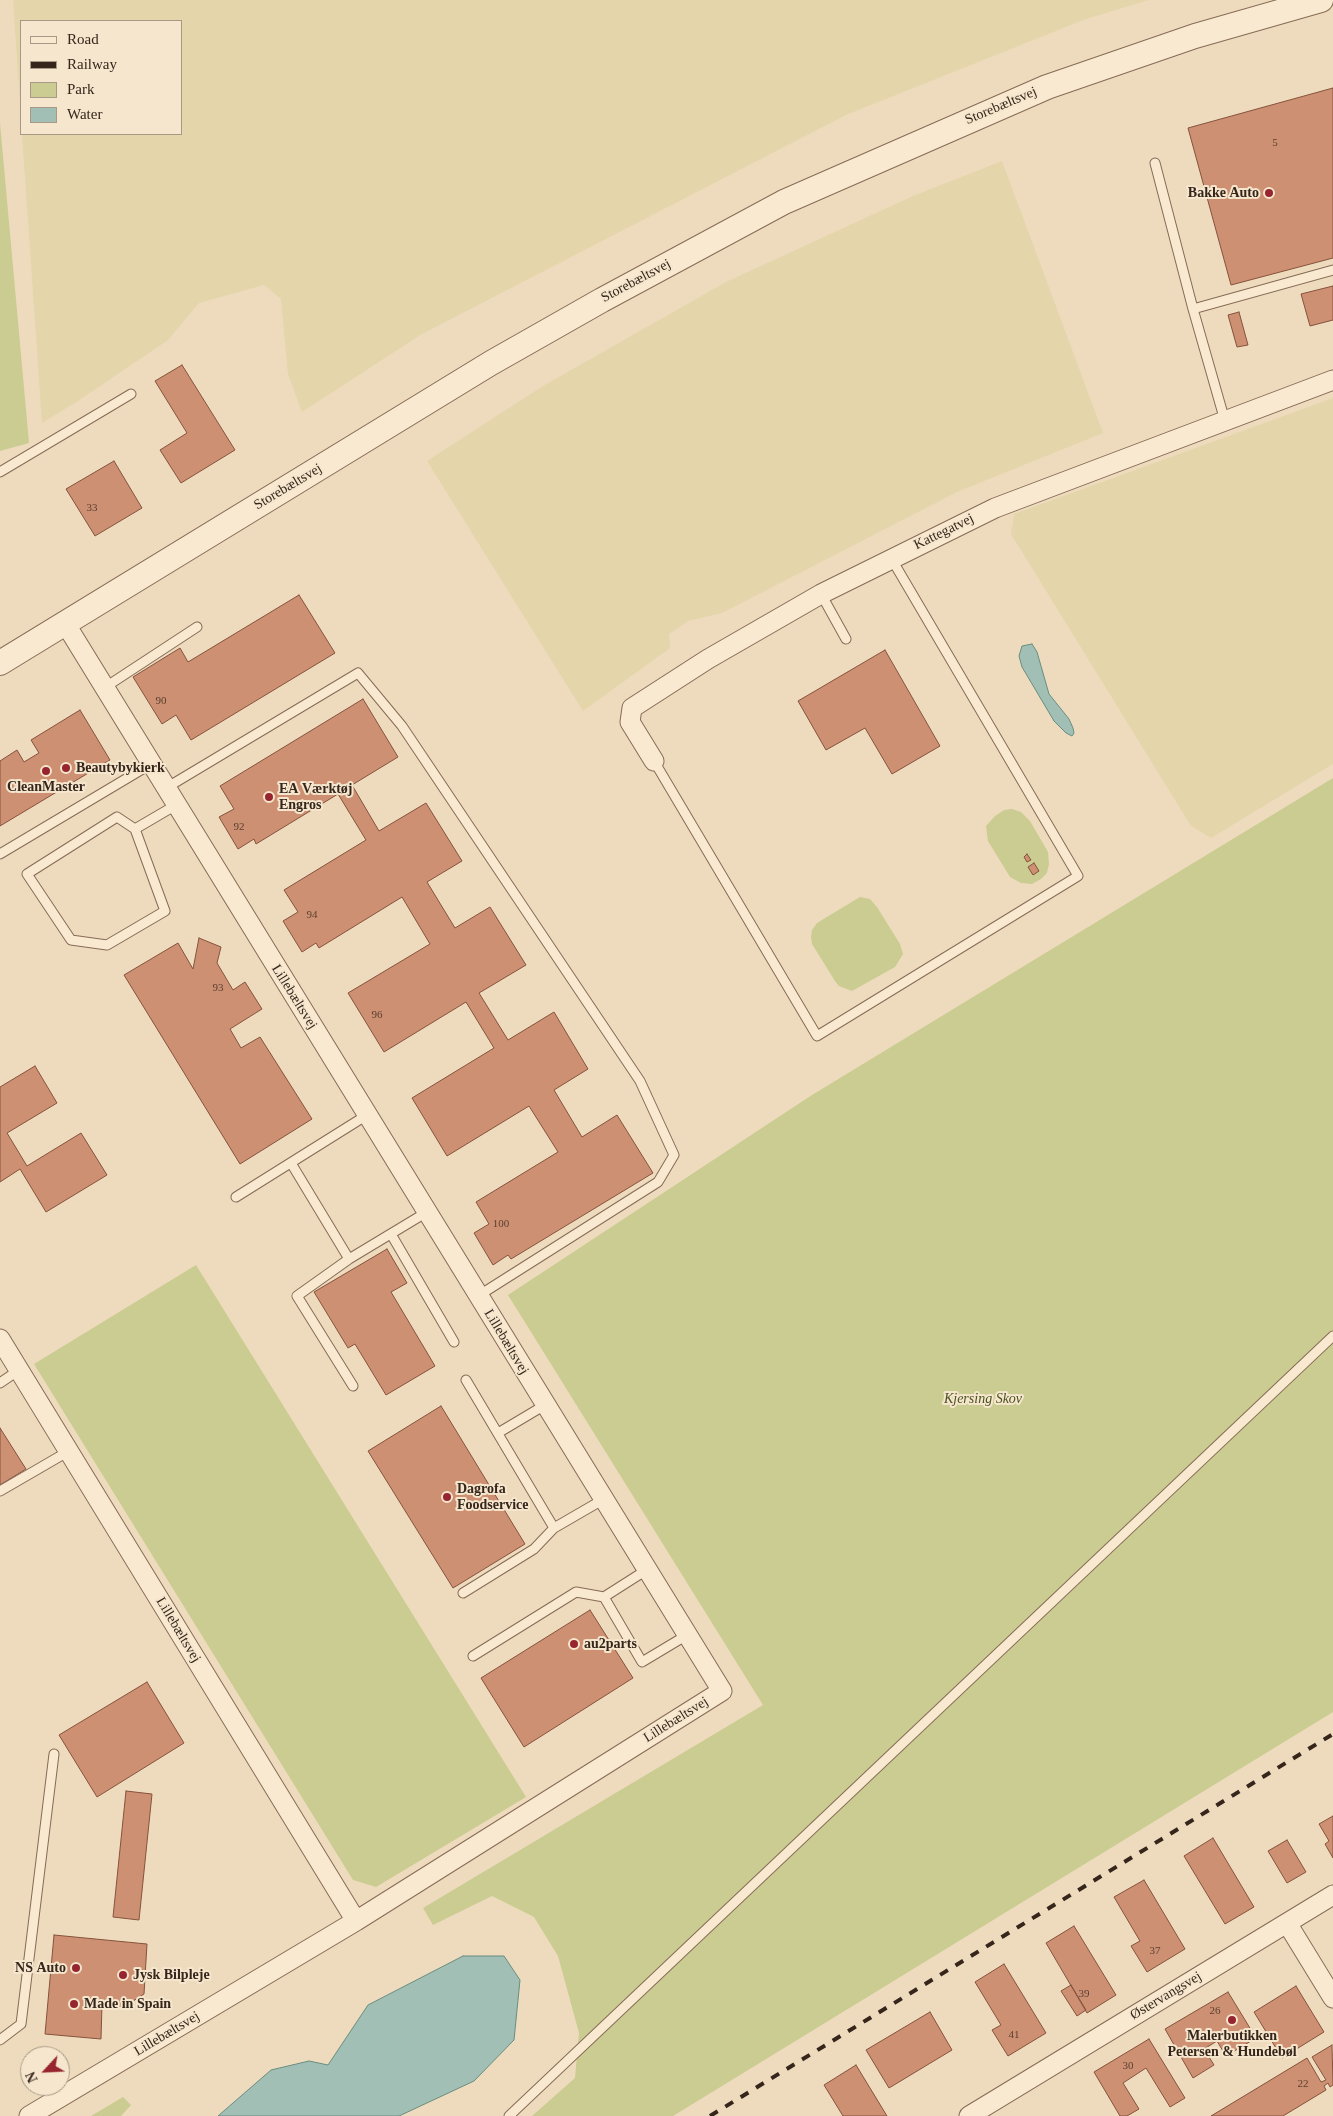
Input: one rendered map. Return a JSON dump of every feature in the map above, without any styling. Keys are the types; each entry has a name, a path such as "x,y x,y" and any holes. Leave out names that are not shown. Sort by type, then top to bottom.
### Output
{"street":[{"name":"Storebæltsvej","path":"0,663 491,363 602,300 784,202 1047,87 1195,36 1321,0"},
{"name":"Kattegatvej","path":"654,761 630,722 632,708 708,659 821,594 890,558 995,508 1333,380"},
{"name":"Lillebæltsvej","path":"29,2116 356,1921 722,1691 65,623"},
{"name":"Lillebæltsvej","path":"1,1342 356,1921"},
{"name":"Østervangsvej","path":"969,2116 1333,1895"},
{"path":"1287,1923 1333,1998"}],"lane":[{"path":"1155,163 1225,421"},
{"path":"1193,308 1333,270"},
{"path":"0,472 131,394"},
{"path":"654,761 817,1036 1078,876 890,558"},
{"path":"821,594 846,638"},
{"path":"104,688 196,627"},
{"path":"166,788 358,673 402,726 640,1082 674,1155 658,1182 478,1296"},
{"path":"0,854 151,764"},
{"path":"136,829 176,805"},
{"path":"117,818 136,829 165,911 107,946 71,940 27,874 117,818"},
{"path":"236,1197 367,1116"},
{"path":"291,1163 349,1259"},
{"path":"353,1386 297,1296 349,1259 427,1212"},
{"path":"391,1234 454,1342"},
{"path":"509,2116 1333,1336"},
{"path":"0,1383 19,1370"},
{"path":"466,1380 554,1528"},
{"path":"498,1433 545,1405"},
{"path":"0,1491 69,1451"},
{"path":"463,1592 534,1549 554,1528 604,1499"},
{"path":"473,1656 576,1592 604,1597 648,1569"},
{"path":"604,1597 642,1662 687,1635"},
{"path":"0,2040 21,2024 54,1754"}],"shaded area":[{"path":"13,0 1149,0 1086,19 846,115 422,334 302,412 288,374 281,299 264,285 199,303 168,340 42,423 22,135 182,135 182,20 20,20 20,102"},
{"path":"1002,161 1103,433 957,492 722,613 688,621 669,634 670,648 583,711 427,461 543,386 726,282 913,196"},
{"path":"1333,398 1333,764 1211,838 1191,826 1011,534 1014,514"}],"green space":[{"path":"0,123 29,443 0,451"},
{"name":"Kjersing Skov","path":"1333,778 1333,1712 673,2116 532,2116 575,2078 579,2033 558,1956 534,1917 492,1896 433,1925 423,1908 763,1705 508,1295 812,1095"},
{"path":"1012,809 1021,812 1030,821 1048,852 1049,864 1047,873 1032,884 1021,883 1010,877 988,841 986,826 1004,810"},
{"path":"860,897 870,899 877,907 900,944 903,954 895,967 852,991 839,986 835,981 812,944 811,937 812,930 817,923"},
{"path":"196,1265 526,1797 376,1887 353,1880 34,1364"},
{"path":"123,2097 131,2105 121,2116 91,2116"}],"water":[{"path":"1032,644 1037,652 1049,694 1069,719 1074,733 1072,736 1066,733 1054,721 1022,667 1019,656 1022,646"},
{"path":"463,1956 504,1956 520,1980 514,2040 474,2081 399,2116 218,2116 271,2070 309,2061 328,2065 368,2005"}],"building":[{"name":"Bakke Auto","path":"1333,88 1333,258 1231,285 1188,128"},
{"path":"1333,286 1333,320 1310,326 1301,294"},
{"path":"1239,312 1248,345 1237,347 1228,315"},
{"path":"182,365 235,450 181,483 160,450 187,433 155,381"},
{"path":"114,461 142,508 95,536 66,489"},
{"path":"299,595 335,653 191,740 176,715 162,724 133,677 180,648 188,662"},
{"path":"885,650 940,746 892,774 865,728 826,750 798,701"},
{"path":"363,699 398,757 352,785 379,831 426,803 462,861 427,882 455,928 490,907 526,965 479,993 508,1040 554,1012 588,1069 554,1090 582,1137 617,1115 653,1173 511,1259 508,1255 493,1265 474,1233 489,1224 476,1202 558,1152 529,1106 447,1156 412,1098 494,1048 466,1002 384,1052 348,993 430,944 402,897 319,948 316,943 302,952 283,921 298,912 284,890 366,840 338,794 256,844 254,839 238,849 219,817 234,809 220,786"},
{"path":"80,710 110,760 0,826 0,761 17,750 24,762 39,753 31,740"},
{"path":"1027,854 1031,860 1027,862 1024,857"},
{"path":"1034,863 1039,871 1033,875 1028,867"},
{"path":"199,938 221,947 217,963 233,990 245,982 262,1009 230,1029 241,1048 260,1037 312,1119 240,1164 124,975 178,943 193,969"},
{"path":"35,1066 57,1103 7,1133 27,1166 81,1133 107,1175 46,1212 20,1169 0,1182 0,1087"},
{"path":"387,1249 407,1283 391,1292 435,1366 386,1395 355,1344 348,1348 314,1292"},
{"name":"Dagrofa Foodservice","path":"441,1406 525,1544 453,1588 368,1451"},
{"path":"0,1428 26,1469 0,1485"},
{"name":"au2parts","path":"590,1610 633,1678 524,1747 481,1678"},
{"path":"147,1682 184,1743 97,1797 59,1735"},
{"path":"126,1791 152,1794 139,1920 113,1917"},
{"path":"1333,1816 1333,1858 1325,1844 1329,1841 1319,1824"},
{"path":"1213,1838 1254,1907 1225,1924 1184,1856"},
{"path":"1287,1840 1306,1872 1287,1883 1268,1851"},
{"path":"1144,1880 1185,1949 1147,1972 1131,1946 1140,1941 1114,1897"},
{"path":"1074,1926 1116,1995 1087,2013 1046,1943"},
{"path":"54,1935 147,1944 144,1994 124,2007 102,2004 101,2039 45,2034"},
{"path":"1004,1964 1046,2033 1008,2056 992,2030 1001,2025 975,1982"},
{"path":"1071,1985 1086,2010 1077,2016 1061,1991"},
{"path":"1296,1986 1324,2032 1282,2058 1254,2012"},
{"path":"1228,1992 1256,2038 1226,2056 1217,2041 1204,2049 1214,2065 1193,2078 1165,2029"},
{"path":"930,2012 952,2050 889,2088 866,2050"},
{"path":"1149,2039 1185,2098 1170,2107 1146,2068 1123,2083 1139,2109 1127,2116 1120,2116 1094,2072"},
{"path":"1332,2045 1333,2085 1330,2087 1328,2083 1324,2086 1326,2090 1283,2116 1211,2116 1307,2058 1321,2082 1326,2080 1312,2057"},
{"path":"856,2065 887,2116 843,2116 824,2085"}],"railway":[{"path":"710,2116 1333,1734"}],"place":[{"name":"Bakke Auto","path":"1269,193"},
{"name":"Beautybykierk","path":"66,768"},
{"name":"CleanMaster","path":"46,771"},
{"name":"EA Værktøj Engros","path":"269,797"},
{"name":"Dagrofa Foodservice","path":"447,1497"},
{"name":"au2parts","path":"574,1644"},
{"name":"NS Auto","path":"76,1968"},
{"name":"Jysk Bilpleje","path":"123,1975"},
{"name":"Made in Spain","path":"74,2004"},
{"name":"Malerbutikken Petersen & Hundebøl","path":"1232,2020"}]}
